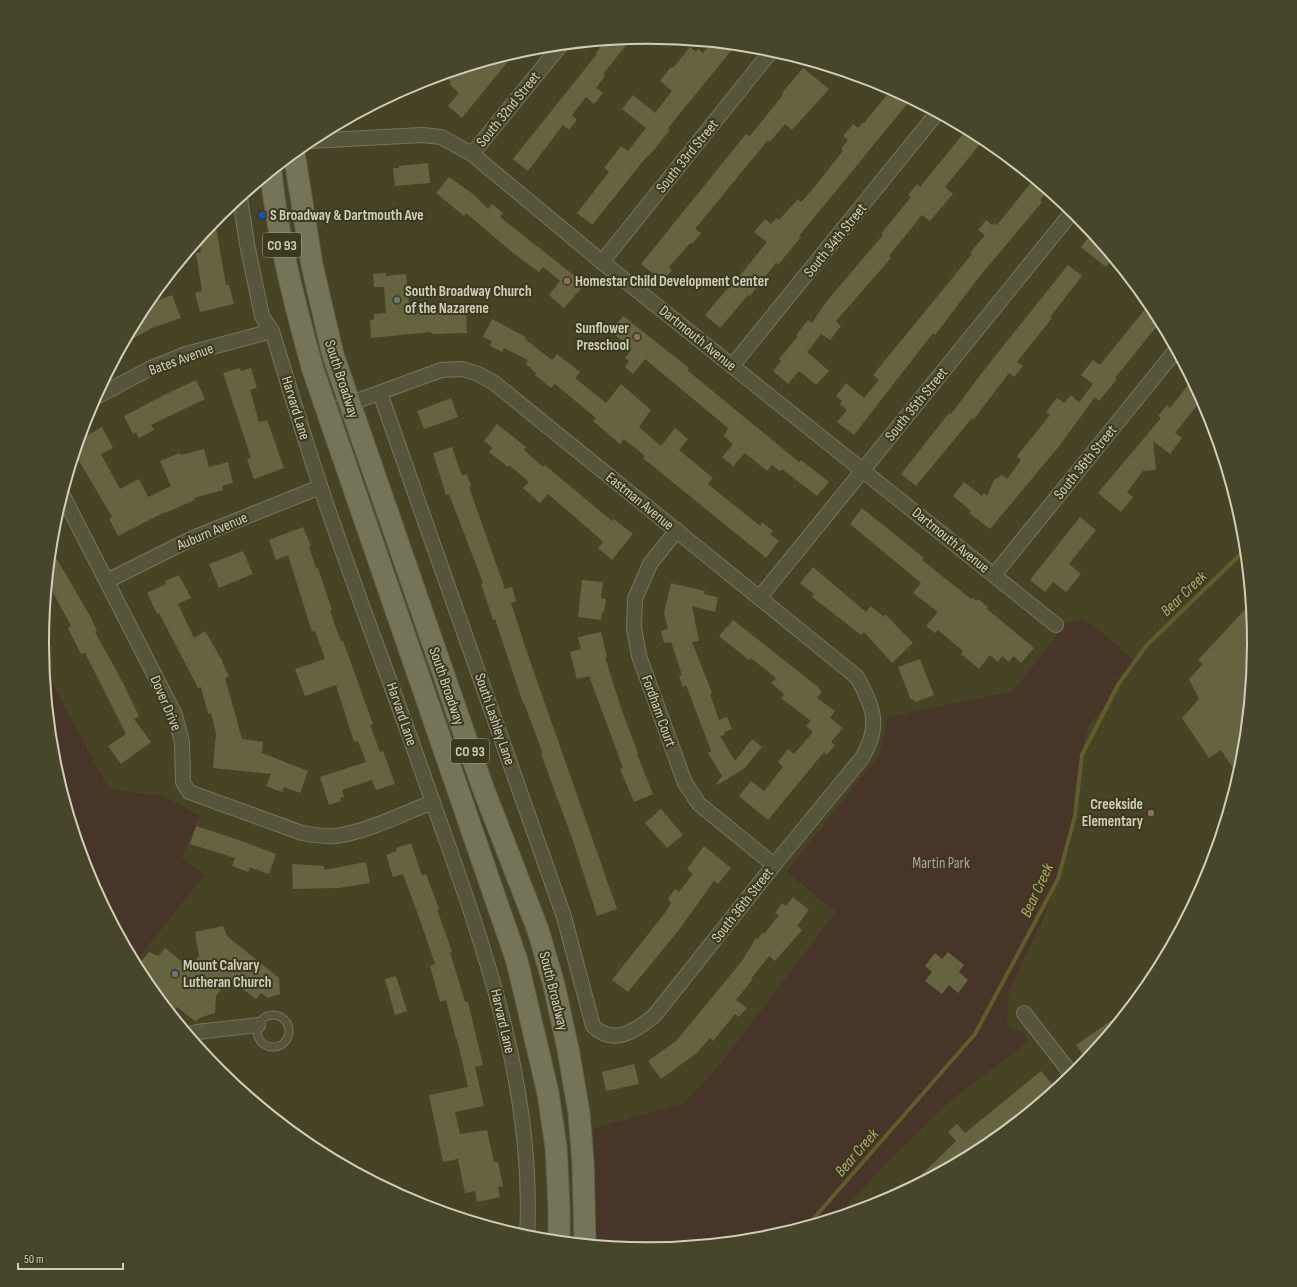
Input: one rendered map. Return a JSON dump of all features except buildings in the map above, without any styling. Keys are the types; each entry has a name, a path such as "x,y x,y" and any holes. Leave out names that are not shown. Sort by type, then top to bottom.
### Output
{"main road":[{"name":"South Broadway","path":"295,160 312,265 333,355 482,788 538,930 552,978 568,1049 578,1113 584,1170 585,1240"},
{"name":"South Broadway","path":"272,178 289,284 313,370 517,961 536,1037 549,1101 556,1147 559,1207 558,1236"}],"street":[{"name":"South 32nd Street","path":"472,154 555,52"},
{"name":"South 33rd Street","path":"602,262 767,56"},
{"name":"South 34th Street","path":"732,366 934,117"},
{"name":"Dartmouth Avenue","path":"323,140 422,135 441,137 472,154 602,262 1056,625"},
{"name":"Harvard Lane","path":"241,205 247,244 262,316 272,331 320,487 433,802 489,965 509,1042 522,1118 528,1188 527,1230"},
{"name":"South 35th Street","path":"760,597 862,469 1069,218"},
{"name":"Bates Avenue","path":"105,392 149,369 186,354 272,331"},
{"name":"South 36th Street","path":"994,574 1173,354"},
{"name":"Eastman Avenue","path":"327,412 441,370 463,369 478,374 493,382 858,677 870,700 874,728 868,747 862,758"},
{"name":"South Lashley Lane","path":"380,393 564,917 593,1026 602,1034 612,1037"},
{"name":"Auburn Avenue","path":"107,581 193,538 320,487"},
{"name":"Dover Drive","path":"66,502 175,715 182,742 183,782 189,792 302,833 318,836 335,836 361,830 433,802"},
{"name":"Fordham Court","path":"677,530 650,564 635,599 634,628 639,656 685,783 699,804 774,865"},
{"name":"South 36th Street","path":"612,1037 640,1027 654,1016 774,865 862,758"},
{"path":"1024,1013 1040,1031 1069,1070"},
{"path":"193,1033 258,1024"}],"lane":[{"path":"270,1015 280,1016 285,1019 290,1028 288,1038 278,1047 263,1044 257,1035 258,1024 261,1020 270,1015"}],"green space":[{"name":"Martin Park","path":"1084,620 1103,633 1137,663 1087,729 1075,788 1071,844 1044,917 1009,991 1007,1027 1023,1032 1028,1042 950,1101 886,1163 843,1210 804,1223 727,1238 688,1242 648,1243 596,1241 594,1128 682,1104 718,1067 836,912 786,872 879,755 885,734 887,717 1013,691 1067,622"},
{"path":"50,679 109,789 164,796 200,816 182,857 204,875 139,958 111,909 95,873 69,799 54,722"}],"waterway":[{"name":"Bear Creek","path":"812,1220 975,1034 1058,879 1075,816 1082,755 1118,685 1146,646 1241,554"}],"place":[{"name":"S Broadway & Dartmouth Ave","path":"262,215"},
{"name":"Homestar Child Development Center","path":"567,281"},
{"name":"South Broadway Church of the Nazarene","path":"397,300"},
{"name":"Sunflower Preschool","path":"637,337"},
{"name":"Creekside Elementary","path":"1151,813"},
{"name":"Mount Calvary Lutheran Church","path":"175,974"}]}
